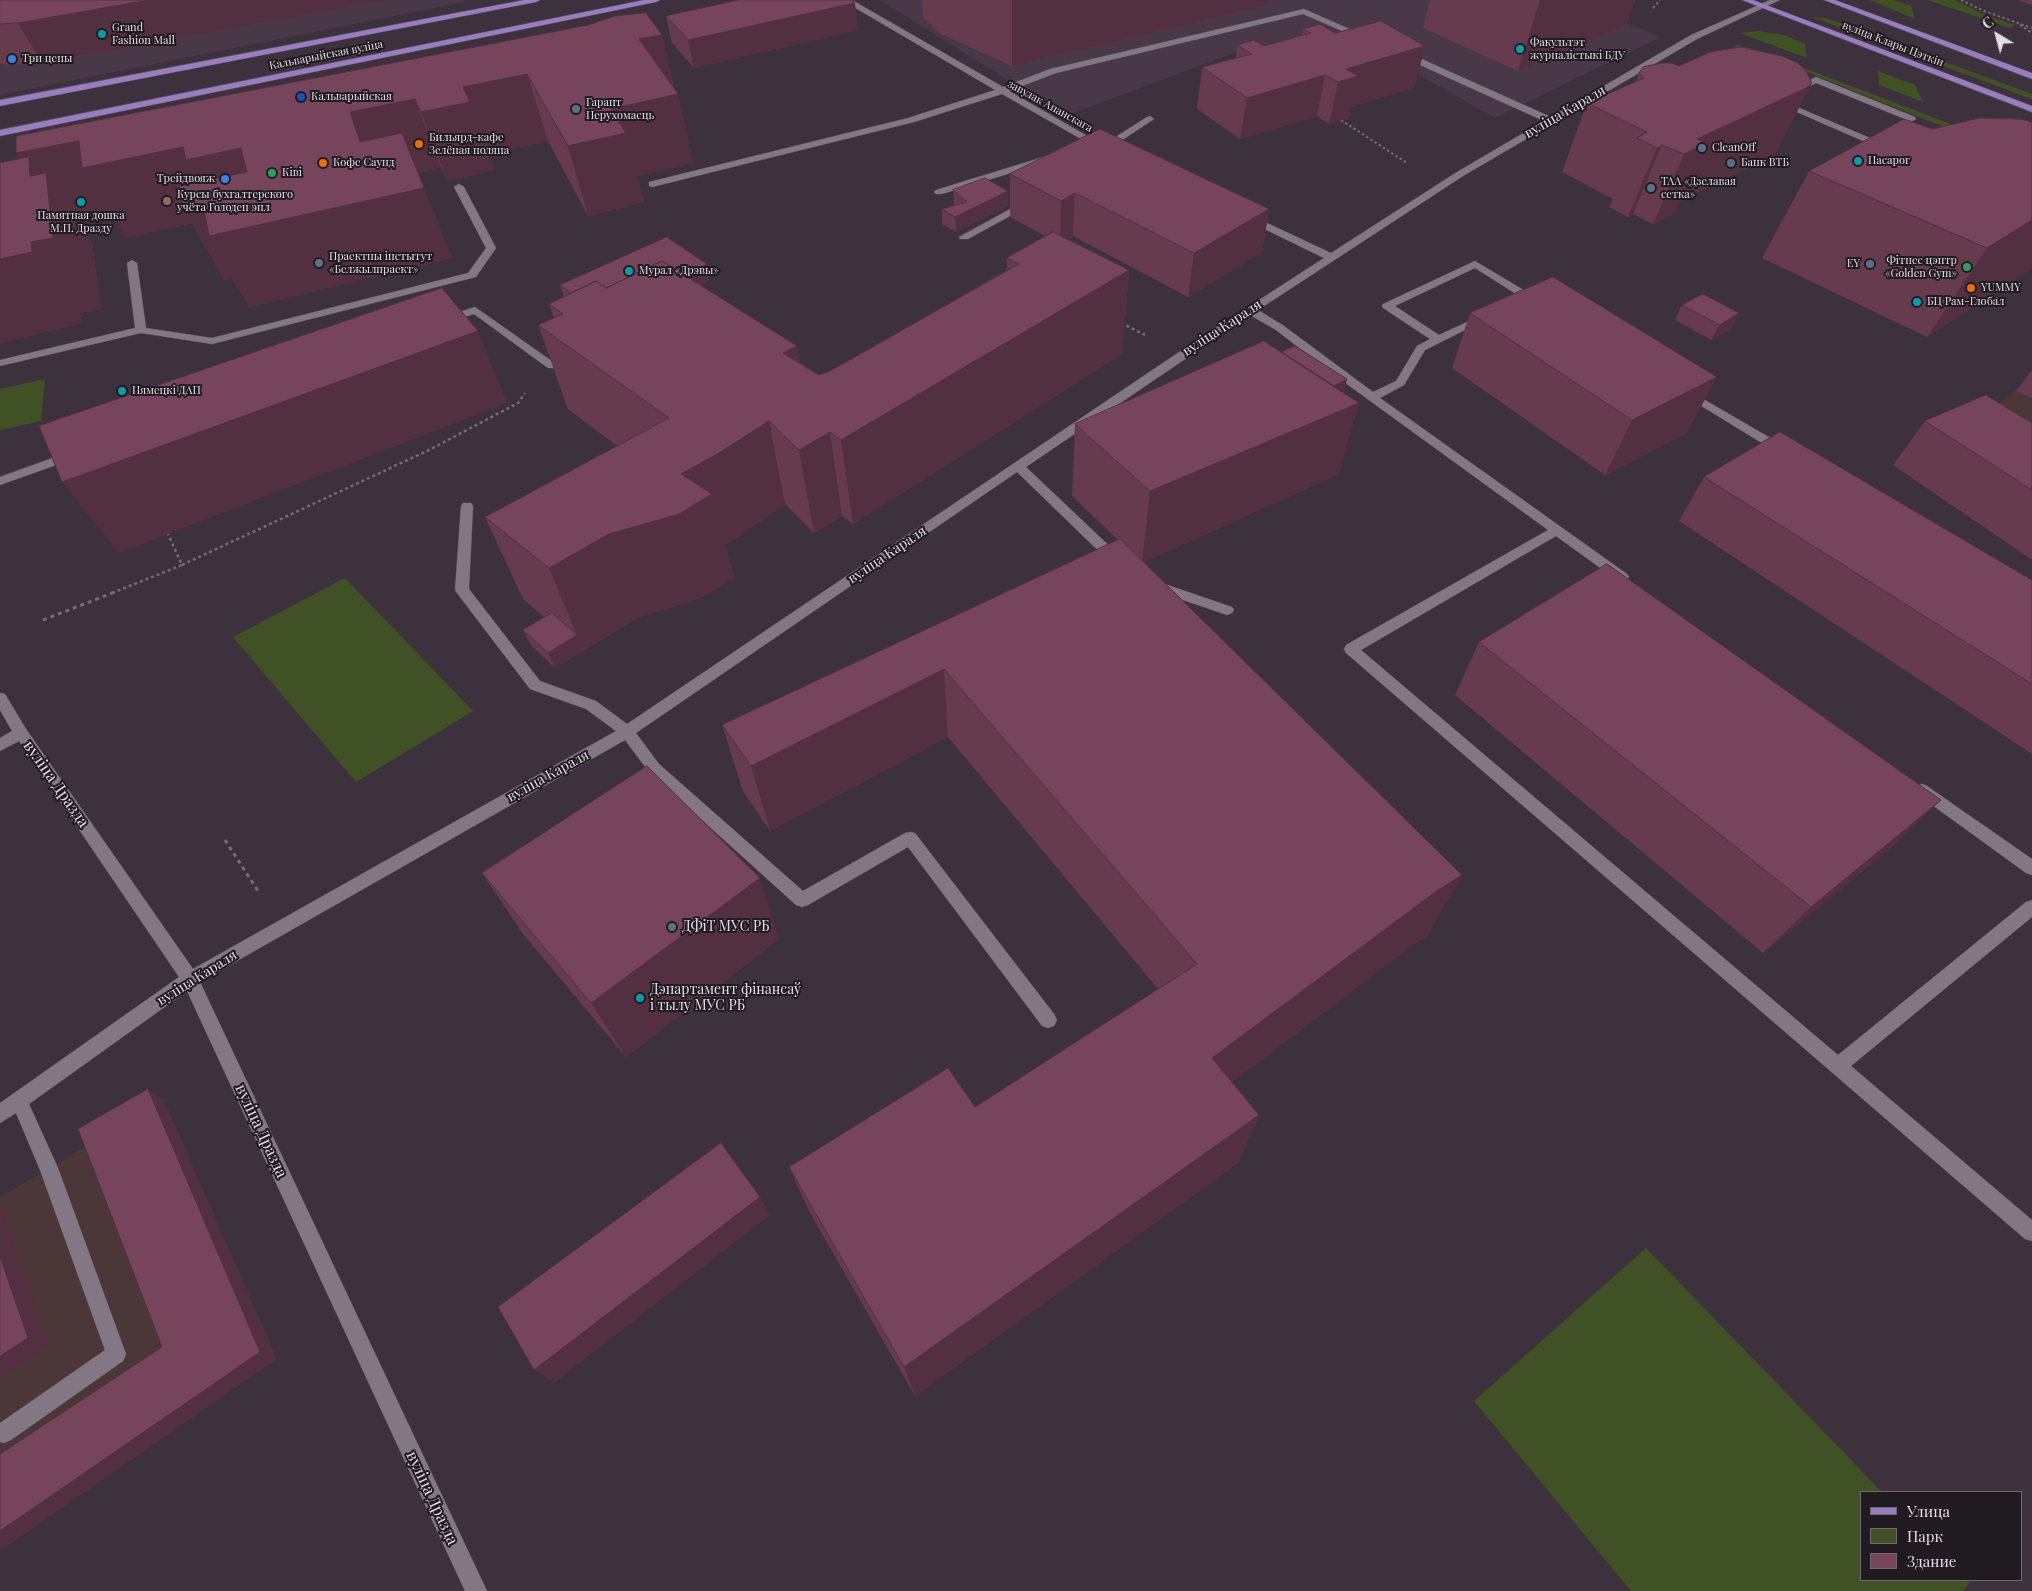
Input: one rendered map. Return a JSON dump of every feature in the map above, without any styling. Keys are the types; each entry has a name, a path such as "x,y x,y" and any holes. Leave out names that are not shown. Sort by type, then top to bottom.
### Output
{"main road":[{"name":"Кальварыйская вуліца","path":"0,103 536,0"},
{"name":"Кальварыйская вуліца","path":"0,133 656,0"},
{"name":"вуліца Клары Цэткін","path":"1746,0 2032,109"},
{"name":"вуліца Клары Цэткін","path":"1828,0 2032,76"}],"street":[{"name":"завулак Апанскага","path":"846,0 1109,154 1150,119"},
{"name":"вуліца Караля","path":"0,1114 190,979 627,732 1250,310 1460,174 1656,58 1711,28 1776,0"},
{"path":"652,184 911,120 1000,91 1053,71 1304,11 1376,42"},
{"path":"1394,50 1550,120"},
{"path":"1656,58 1670,64"},
{"path":"1816,80 1912,119 1870,140 1773,100 1816,80"},
{"path":"939,192 1058,155"},
{"path":"0,363 141,330 212,341 472,275 491,248 459,187"},
{"path":"964,237 1033,199"},
{"path":"1237,212 1330,257"},
{"path":"132,263 141,330"},
{"path":"1437,340 1387,306 1475,264 1528,300"},
{"path":"438,323 475,310 552,366"},
{"path":"1250,310 1280,328 1373,398 1629,582"},
{"path":"1373,398 1400,382 1421,348 1492,314"},
{"path":"1673,384 1793,456"},
{"path":"0,481 85,450"},
{"path":"1018,466 1128,572"},
{"path":"466,506 462,590 536,685 591,705 627,732 654,768 802,900 910,838 1048,1020"},
{"path":"1557,530 1350,649 2032,1232"},
{"path":"1144,582 1227,610"},
{"name":"вуліца Дразда","path":"0,698 21,732 190,979 476,1591"},
{"path":"0,744 21,732"},
{"path":"1911,782 2032,868"},
{"path":"1838,1066 2032,908"},
{"path":"4,1433 116,1354 48,1168 19,1101"}],"path":[{"path":"1652,8 1660,0"},
{"path":"1961,0 2017,24 2032,33"},
{"path":"2017,24 2032,28"},
{"path":"1341,120 1409,165"},
{"path":"1118,322 1150,338"},
{"path":"43,620 182,565 429,450 518,403 535,380 552,366"},
{"path":"168,534 182,565"},
{"path":"226,840 282,927"}],"shaded area":[{"path":"0,0 463,0 465,2 0,95"},
{"path":"880,0 1570,0 1661,37 1495,118 1389,58 1253,46 1065,116"},
{"path":"2032,378 2032,454 1976,421"},
{"path":"164,1100 277,1359 0,1551 0,1197"}],"green space":[{"path":"1870,0 1894,0 1911,6 1915,19"},
{"path":"1927,0 1954,0 1988,16 2015,25 2010,28"},
{"path":"1812,17 1826,18 2032,94 2032,99"},
{"path":"1758,31 1784,35 1805,44 1807,58 1740,33"},
{"path":"1738,45 1757,50 2032,155 2032,162 1794,67 1705,59"},
{"path":"1878,71 1915,85 1923,102 1879,85"},
{"path":"45,379 41,421 0,430 0,389"},
{"path":"345,578 473,711 356,782 233,637"},
{"path":"1646,1248 1881,1491 1860,1491 1860,1581 1967,1581 1969,1583 1963,1591 1631,1591 1474,1401"}],"building":[{"path":"0,0 149,0 18,23 0,24"},
{"path":"738,0 852,0 855,3 688,40 666,16"},
{"path":"646,13 662,35 639,39 678,94 611,109 626,133 568,146 527,74 463,87 470,102 421,112 415,99 350,112 360,142 402,133 424,188 209,236 203,205 184,209 179,186 247,172 241,148 186,160 183,147 82,168 79,141 16,153 16,136 588,25 615,16"},
{"path":"1381,21 1425,46 1346,69 1358,76 1338,82 1325,75 1247,98 1202,67 1252,54 1237,45 1254,40 1263,46 1311,33 1303,29 1320,24 1335,33"},
{"path":"1741,47 1782,56 1798,63 1806,71 1812,83 1806,88 1697,139 1706,143 1684,154 1662,145 1657,148 1637,138 1647,132 1587,103 1644,78 1639,73 1643,67 1661,63 1671,63 1679,66 1710,52"},
{"path":"1979,118 2021,119 2032,122 2032,220 1987,248 1809,171 1904,119 1932,129"},
{"path":"1100,129 1269,209 1194,253 1075,193 1061,201 1010,174"},
{"path":"29,157 30,176 46,173 53,238 31,242 32,252 0,259 0,163"},
{"path":"985,178 1008,191 955,217 942,209 967,202 953,190"},
{"path":"1053,232 1129,270 841,440 830,432 799,450 769,421 719,453 681,474 712,494 679,514 609,534 549,568 485,517 669,418 538,325 563,314 549,304 596,281 606,288 662,261 797,346 783,353 819,375 830,371 1019,264 1007,258"},
{"path":"667,237 707,264 684,275 662,261 606,288 596,281 571,293 560,285"},
{"path":"1553,277 1717,377 1632,420 1470,313"},
{"path":"442,288 478,331 62,482 39,426"},
{"path":"1703,294 1739,313 1720,325 1682,305"},
{"path":"1264,341 1359,403 1150,491 1075,424"},
{"path":"1295,346 1347,379 1334,386 1282,352"},
{"path":"1986,395 2032,423 2032,490 1925,421"},
{"path":"1780,432 2032,580 2032,684 1704,477"},
{"path":"1120,539 1462,875 1438,890 1212,1058 1259,1115 904,1367 789,1167 948,1068 975,1107 1197,964 944,669 751,766 722,725"},
{"path":"1607,564 1941,800 1811,907 1479,642"},
{"path":"552,613 577,635 548,653 523,630"},
{"path":"647,766 760,878 591,1003 482,873"},
{"path":"148,1089 260,1352 0,1531 0,1454 162,1347 78,1129"},
{"path":"721,1143 760,1197 534,1370 498,1307"},
{"path":"0,1256 28,1338 0,1356"}],"place":[{"name":"Grand Fashion Mall","path":"102,34"},
{"name":"Факультэт журналістыкі БДУ","path":"1520,49"},
{"name":"Три цены","path":"12,59"},
{"name":"Кальварыйская","path":"301,97"},
{"name":"Гарант Нерухомасць","path":"576,109"},
{"name":"Бильярд-кафе Зелёная поляна","path":"419,144"},
{"name":"CleanOff","path":"1702,148"},
{"name":"Насарог","path":"1858,161"},
{"name":"Кофе Саунд","path":"323,163"},
{"name":"Банк ВТБ","path":"1731,163"},
{"name":"Ківі","path":"272,173"},
{"name":"Трейдвояж","path":"225,179"},
{"name":"ТАА «Дзелавая сетка»","path":"1651,188"},
{"name":"Курсы бухгалтерского учёта Голоден эпл","path":"167,201"},
{"name":"Памятная дошка М.П. Дразду","path":"81,202"},
{"name":"Праектны інстытут «Белжылпраект»","path":"319,263"},
{"name":"EY","path":"1870,264"},
{"name":"Фітнес цэнтр «Golden Gym»","path":"1967,267"},
{"name":"Мурал «Дрэвы»","path":"629,271"},
{"name":"YUMMY","path":"1971,288"},
{"name":"БЦ Рам-Глобал","path":"1917,302"},
{"name":"Нямецкі ДАП","path":"122,391"},
{"name":"ДФіТ МУС РБ","path":"672,927"},
{"name":"Дэпартамент фінансаў і тылу МУС РБ","path":"640,998"}]}
